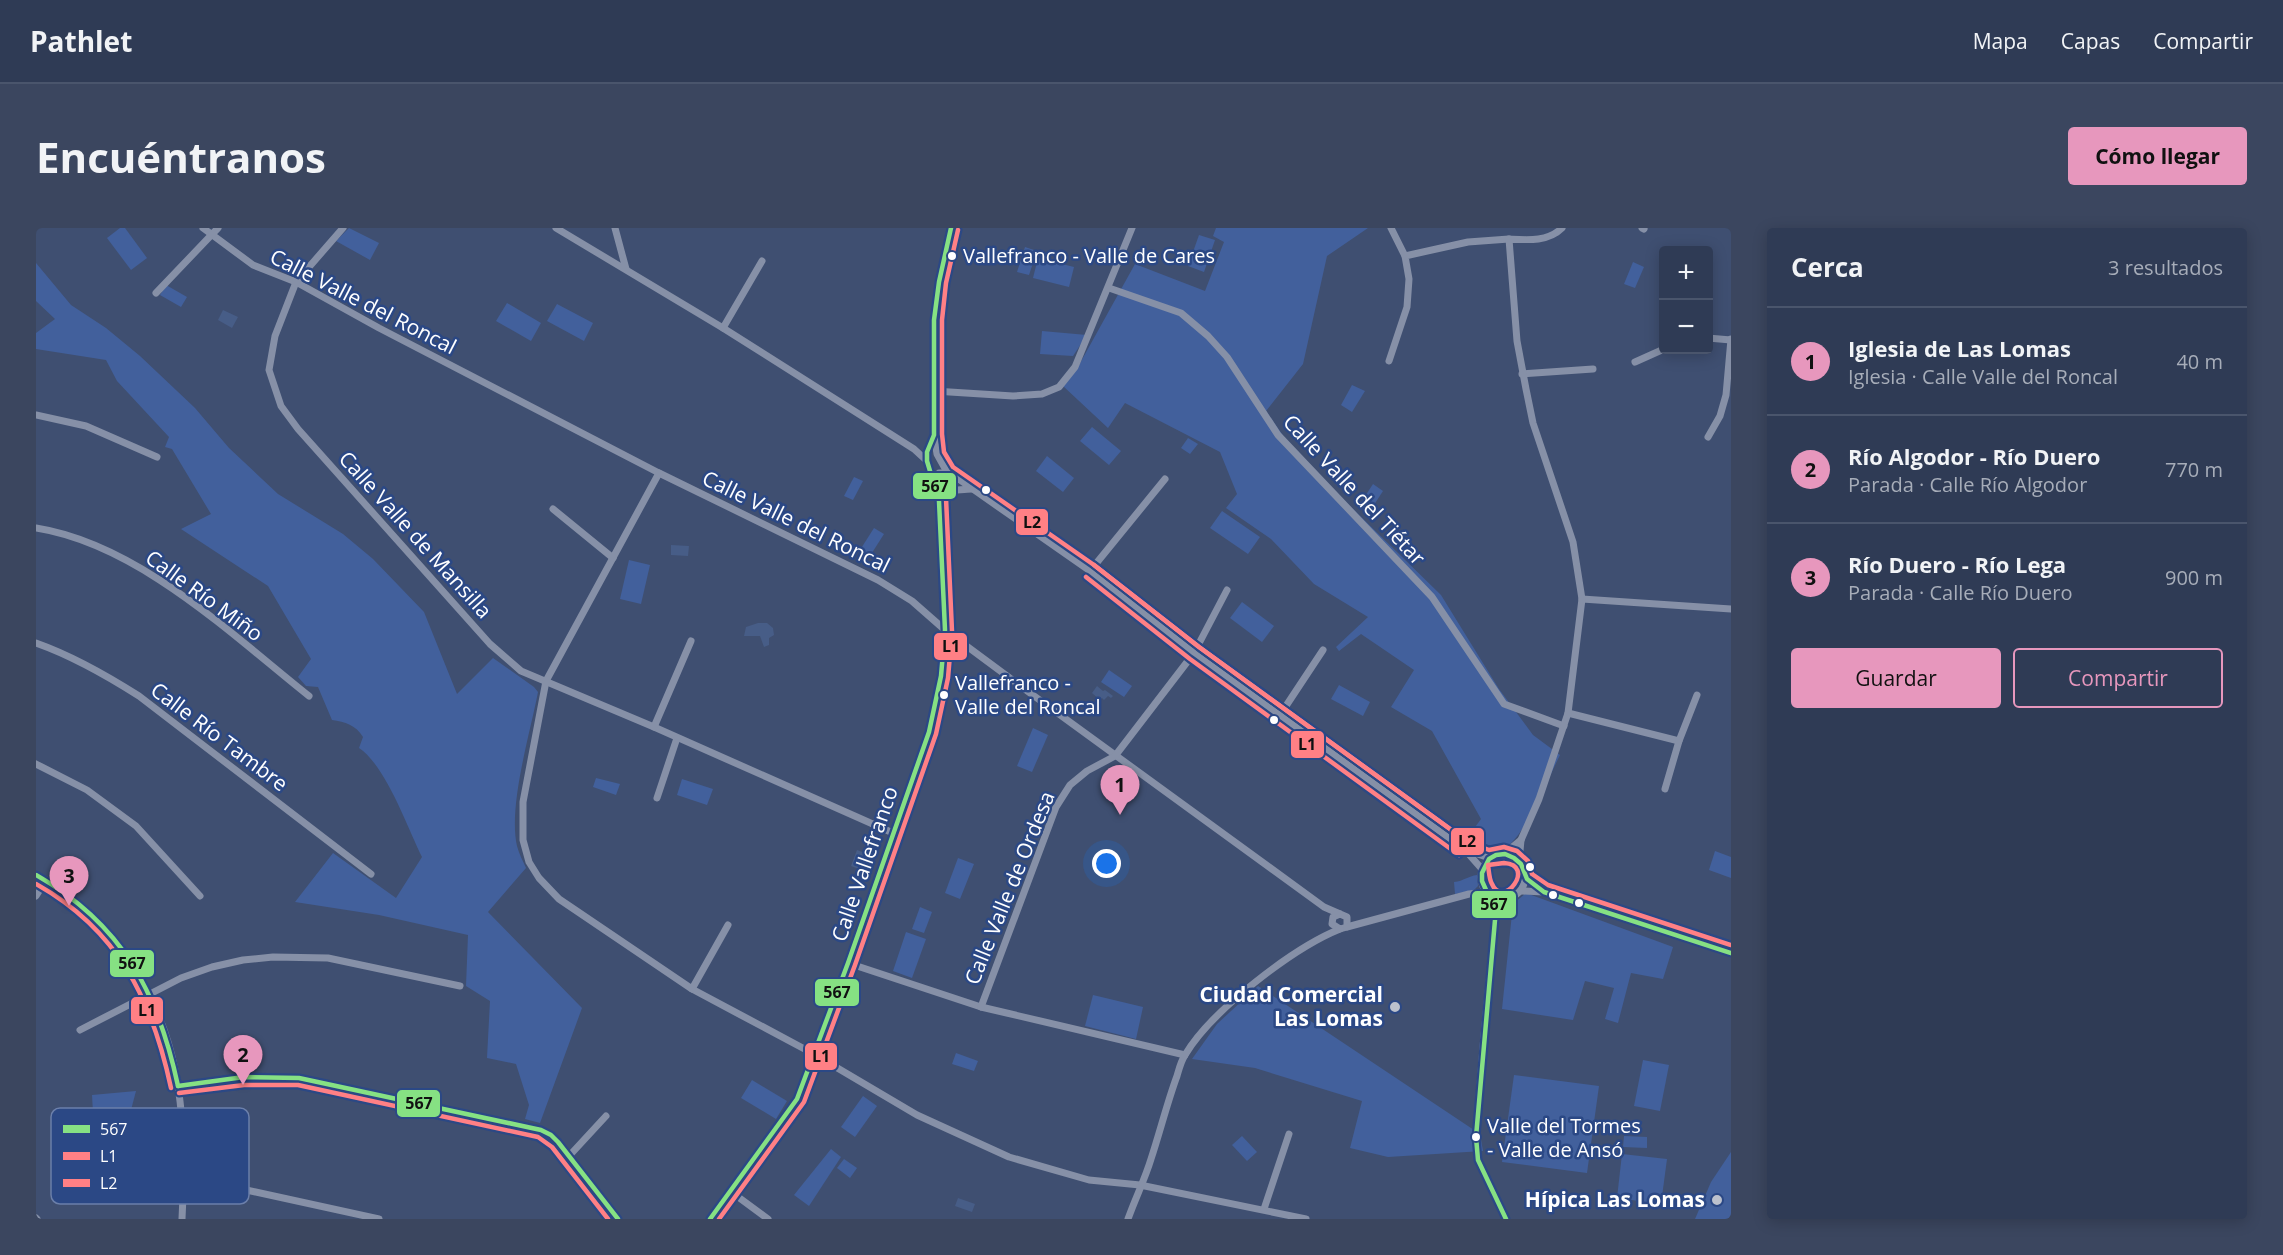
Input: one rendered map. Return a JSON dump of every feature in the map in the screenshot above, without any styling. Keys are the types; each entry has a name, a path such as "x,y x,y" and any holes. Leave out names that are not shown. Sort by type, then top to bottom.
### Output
{"street":[{"name":"Calle Valle del Roncal","path":"203,228 253,265 296,282 379,328 659,473 878,580 912,601 945,630 1324,907 1343,916 1366,921"},
{"path":"156,293 218,228"},
{"name":"Calle Valle de Mansilla","path":"343,228 296,282 275,336 269,370 281,406 305,437 501,656 521,671 893,833"},
{"path":"556,228 723,328 914,449 927,461"},
{"path":"615,228 626,269"},
{"path":"951,228 939,282 934,320 934,435 937,454 954,480 952,488"},
{"path":"934,391 1012,396 1042,394 1059,387 1076,367 1132,228"},
{"path":"1389,361 1407,307 1409,279 1404,256 1391,228"},
{"path":"1404,256 1468,242 1535,240 1558,232 1562,228"},
{"path":"1509,239 1517,341 1522,374 1533,423 1573,542 1582,599 1568,713 1539,799 1521,840 1519,862"},
{"path":"723,328 762,261"},
{"name":"Calle Valle del Tiétar","path":"1109,288 1181,313 1208,336 1227,357 1278,435 1432,597 1504,704 1564,726"},
{"path":"1708,437 1720,416 1726,395 1731,340 1713,338"},
{"path":"1635,362 1659,352"},
{"path":"1522,374 1593,369"},
{"path":"36,415 86,426 157,457"},
{"path":"934,435 927,452 927,461 936,488 944,491 952,488 972,489"},
{"path":"914,449 937,454"},
{"path":"659,473 546,681 523,802 523,840 529,861 539,878 559,899 692,989 812,1053 917,1115 1009,1157 1089,1180 1140,1185 1306,1219"},
{"path":"934,479 939,473 949,473 1090,571 1194,653 1464,849 1481,868"},
{"path":"1090,571 1165,479"},
{"name":"Calle Vallefranco","path":"710,1219 797,1099 812,1053 848,963 929,732 941,676 945,630 939,501 936,488"},
{"path":"553,509 614,558"},
{"name":"Calle Río Miño","path":"36,528 78,540 105,551 156,577 183,595 309,696"},
{"name":"Calle Valle de Ordesa","path":"981,1007 1056,807 1070,785 1087,771 1115,756 1194,653 1227,590"},
{"path":"1582,599 1731,609"},
{"path":"654,727 691,641"},
{"name":"Calle Río Tambre","path":"36,644 58,651 105,674 139,696 371,874"},
{"path":"1280,716 1323,650"},
{"path":"1665,789 1679,741 1697,695"},
{"path":"1568,713 1679,741"},
{"path":"657,798 677,738"},
{"path":"36,764 87,790 136,826 200,896"},
{"path":"1464,849 1489,858 1504,854 1521,840"},
{"path":"1128,1219 1150,1163 1171,1092 1185,1055 1221,1013 1284,961 1323,936 1343,928 1468,895 1489,895 1503,900 1514,897 1522,891 1526,878 1522,865 1513,857 1504,854"},
{"path":"1489,858 1481,868 1481,880 1489,895 1495,921"},
{"path":"36,875 72,898 99,923 130,960 159,1012 178,1086 180,1108"},
{"path":"1526,878 1544,892"},
{"path":"36,896 46,880"},
{"path":"1468,895 1481,880"},
{"path":"1522,891 1544,892 1730,951"},
{"path":"1503,900 1495,921 1476,1125 1478,1160 1506,1219"},
{"name":"Calle Valle del Roncal","path":"1324,907 1332,922"},
{"path":"1323,936 1336,915 1343,916 1343,928"},
{"path":"1332,922 1343,928"},
{"path":"692,989 728,925"},
{"path":"80,1030 181,978 243,960 273,957 328,958 460,986"},
{"path":"848,963 981,1007 1185,1055"},
{"path":"178,1086 244,1077 299,1078 528,1127 551,1135 570,1155 618,1219"},
{"path":"570,1155 606,1116"},
{"path":"1264,1209 1289,1134"},
{"path":"249,1190 379,1219"},
{"path":"730,1191 768,1219"},
{"path":"182,1219 183,1204"}],"shaded area":[{"path":"120,228 125,228 147,258 131,270 107,238"},
{"path":"349,228 379,243 370,260 336,241"},
{"path":"1216,228 1368,228 1327,256 1303,364 1266,411 1284,437 1318,475 1441,595 1499,689 1533,735 1560,755 1524,826 1515,839 1495,853 1470,834 1481,819 1432,731 1391,707 1414,670 1361,634 1339,651 1336,647 1368,617 1314,584 1271,539 1226,508 1237,494 1220,452 1125,403 1108,428 1063,386 1079,365 1135,264 1205,291 1224,242 1213,236"},
{"path":"1199,235 1215,240 1204,272 1188,266"},
{"path":"1025,247 1037,251 1029,275 1017,272"},
{"path":"1038,258 1074,267 1069,287 1033,278"},
{"path":"1633,262 1644,267 1635,288 1624,284"},
{"path":"36,263 71,305 106,328 140,356 195,408 229,448 278,494 343,534 373,559 424,612 457,694 493,658 538,692 521,770 515,811 517,846 526,868 488,912 582,1008 540,1123 525,1119 529,1105 516,1064 487,1058 490,1001 466,986 468,935 379,915 295,902 333,853 396,898 422,857 387,782 369,757 359,748 363,737 350,725 332,720 318,687 306,686 298,677 311,659 268,586 181,529 211,514 172,449 165,447 169,437 117,381 106,360 36,349 36,333 55,319 36,301"},
{"path":"166,285 187,297 181,307 160,295"},
{"path":"507,303 541,323 531,341 496,321"},
{"path":"557,304 593,323 584,341 547,321"},
{"path":"223,310 238,317 232,328 218,320"},
{"path":"1042,331 1087,335 1073,356 1040,354"},
{"path":"1352,385 1365,391 1352,412 1341,405"},
{"path":"1092,427 1121,451 1109,465 1080,441"},
{"path":"1188,438 1198,444 1190,454 1181,448"},
{"path":"1047,456 1074,478 1063,492 1036,471"},
{"path":"854,477 863,481 853,500 844,496"},
{"path":"1373,484 1383,491 1370,511 1360,504"},
{"path":"1222,511 1260,537 1248,554 1210,528"},
{"path":"874,528 884,534 870,556 860,550"},
{"path":"671,545 689,546 688,556 671,555"},
{"path":"629,560 650,565 641,604 620,599"},
{"path":"1242,602 1274,626 1262,642 1230,618"},
{"path":"767,623 773,628 774,635 769,638 769,645 764,647 760,636 744,636 746,627"},
{"path":"1109,670 1132,686 1124,697 1101,682"},
{"path":"1339,685 1370,702 1363,716 1331,699"},
{"path":"1097,686 1113,696 1100,700 1092,693"},
{"path":"1033,728 1048,735 1032,772 1017,766"},
{"path":"596,778 620,784 616,795 593,787"},
{"path":"682,779 713,789 707,805 677,795"},
{"path":"857,850 865,853 859,869 851,866"},
{"path":"1715,851 1731,857 1731,878 1709,870"},
{"path":"958,858 974,864 960,899 945,893"},
{"path":"1477,875 1478,886 1474,890 1455,894 1454,882"},
{"path":"1526,893 1673,947 1663,979 1631,973 1618,1023 1605,1019 1614,988 1585,981 1573,1020 1502,1009 1513,904"},
{"path":"920,907 932,912 924,933 912,929"},
{"path":"906,932 926,939 912,978 893,971"},
{"path":"1258,986 1480,1134 1483,1151 1388,1157 1350,1148 1362,1101 1255,1068 1192,1059 1217,1024"},
{"path":"1093,995 1143,1007 1136,1039 1085,1026"},
{"path":"956,1053 978,1061 974,1071 952,1064"},
{"path":"1643,1060 1669,1065 1660,1111 1634,1106"},
{"path":"1514,1075 1599,1086 1587,1173 1502,1162"},
{"path":"752,1080 787,1101 776,1119 741,1098"},
{"path":"136,1091 132,1108 93,1108 92,1095"},
{"path":"863,1096 877,1106 855,1137 841,1127"},
{"path":"1242,1136 1257,1152 1247,1161 1232,1145"},
{"path":"1624,1136 1647,1137 1647,1148 1623,1147"},
{"path":"831,1149 841,1157 809,1206 794,1195"},
{"name":"Hípica Las Lomas","path":"1731,1152 1731,1219 1695,1219 1711,1182"},
{"path":"1622,1154 1667,1159 1661,1204 1617,1198"},
{"path":"844,1159 857,1168 850,1178 837,1168"},
{"path":"958,1198 975,1204 972,1212 955,1206"}],"transit line":[{"name":"567","path":"710,1219 797,1099 848,963 929,732 941,676 945,630 939,501 927,461 927,452 934,435 934,320 939,282 951,228"},
{"name":"L2","path":"958,230 946,283 942,320 942,434 944,452 953,467 1094,565 1199,647 1468,842 1489,850 1504,847 1517,851 1528,861 1532,874 1548,885 1731,945"},
{"name":"L1","path":"719,1219 804,1102 936,734 948,678 952,631 946,498"},
{"name":"L1","path":"1094,565 1199,647 1468,842"},
{"name":"L1","path":"1086,577 1190,659 1459,855"},
{"name":"567","path":"1506,1219 1478,1160 1476,1137 1495,920 1493,897 1486,890 1482,881 1482,873 1489,859 1505,854 1514,858 1521,864 1527,879 1544,892 1731,953"},
{"name":"L1","path":"1504,863 1513,866 1518,871 1518,877 1514,884 1503,892 1497,891 1492,884 1488,865 1504,863"},
{"name":"567","path":"36,875 66,894 92,915 132,964 159,1020 178,1086"},
{"name":"L1","path":"36,884 65,902 89,923 110,945 127,970 142,996 153,1025 171,1088"},
{"name":"567","path":"178,1086 244,1077 299,1078 541,1130 558,1142 618,1219"},
{"name":"L1","path":"179,1093 244,1085 298,1085 538,1137 552,1147 608,1219"}],"place":[{"name":"Vallefranco - Valle de Cares","path":"952,256"},
{"name":"Vallefranco - Valle del Roncal","path":"944,695"},
{"name":"Iglesia de Las Lomas","path":"1120,815"},
{"name":"Río Duero - Río Lega","path":"69,906"},
{"name":"Ciudad Comercial Las Lomas","path":"1395,1007"},
{"name":"Río Algodor - Río Duero","path":"243,1085"},
{"name":"Valle del Tormes - Valle de Ansó","path":"1476,1137"},
{"name":"Hípica Las Lomas","path":"1717,1200"}]}
